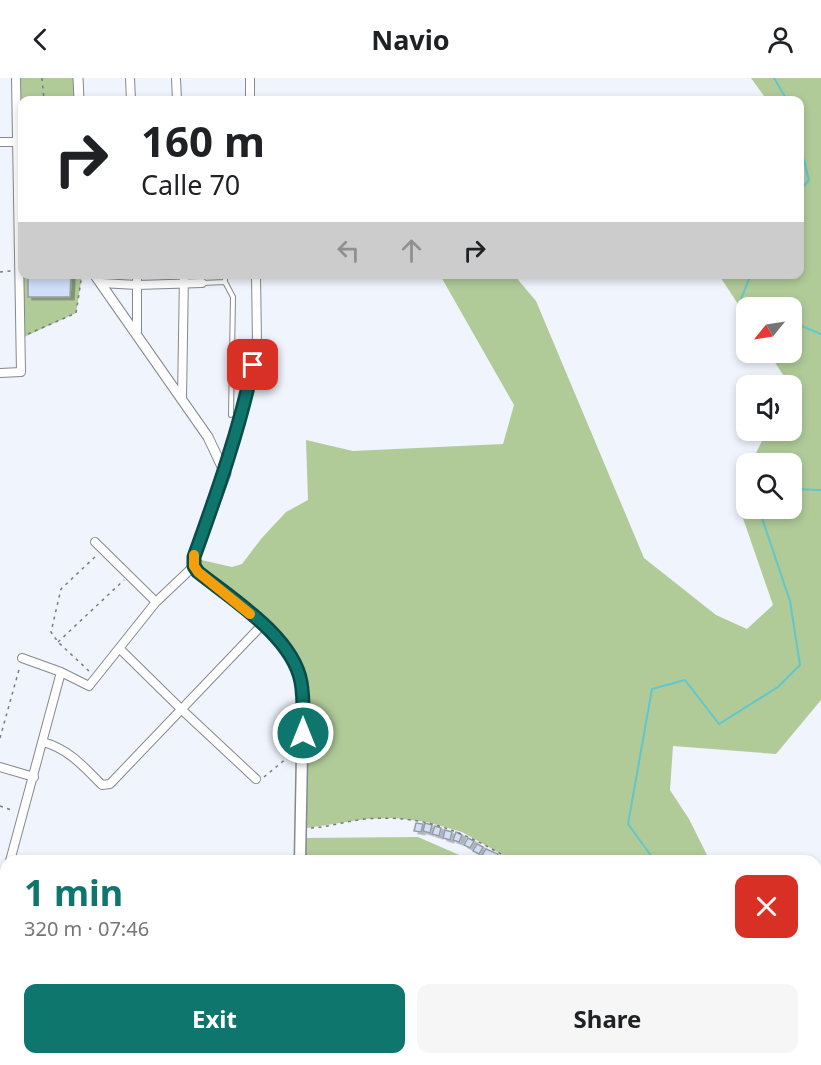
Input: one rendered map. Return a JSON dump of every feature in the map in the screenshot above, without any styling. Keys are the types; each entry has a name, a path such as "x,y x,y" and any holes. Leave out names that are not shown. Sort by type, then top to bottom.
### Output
{"main road":[{"path":"225,473 194,557 194,566 198,572 263,624 289,652 301,682 300,855"}],"street":[{"path":"16,78 18,181"},
{"path":"78,78 79,96"},
{"path":"130,78 131,96"},
{"path":"176,78 177,96"},
{"path":"250,78 250,96"},
{"path":"0,142 17,142"},
{"path":"0,372 21,372 20,279"},
{"path":"98,279 208,437 225,473"},
{"path":"137,279 137,335"},
{"path":"182,399 184,279"},
{"path":"225,473 243,410 257,343 256,279"},
{"path":"101,283 137,285 202,283"},
{"path":"95,542 156,602"},
{"path":"22,658 61,672 89,686 156,602 194,566"},
{"path":"43,742 55,745 73,755 102,785 106,786 263,624"},
{"path":"120,649 256,779"},
{"path":"12,855 61,672"},
{"path":"0,766 34,777"}],"lane":[{"path":"202,283 225,282 233,297 231,415"}],"path":[{"path":"42,78 44,96"},
{"path":"22,338 76,313 81,279"},
{"path":"96,678 58,642 51,632 61,589 102,549"},
{"path":"58,642 129,576"},
{"path":"0,738 22,658"},
{"path":"256,779 266,776 295,752 302,752"},
{"path":"0,806 24,814"},
{"path":"301,828 394,818 427,822 462,832 502,855"}],"green space":[{"path":"16,78 78,78 79,96 18,96 18,165"},
{"path":"751,78 821,78 821,700 776,754 673,746 670,790 689,819 707,855 502,855 462,832 427,822 394,818 365,819 301,829 301,838 418,837 459,855 298,855 303,733 296,666 222,592 198,572 197,559 232,567 242,564 286,512 308,500 306,440 353,451 503,444 514,405 442,279 517,279 536,301 644,558 716,615 747,629 773,605 743,519 802,519 802,453 756,453 762,441 802,441 802,375 783,375 775,363 802,363 802,297 736,297 736,301 722,279 804,279 804,96 764,96"},
{"path":"21,279 81,279 76,313 22,338"}],"building":[{"path":"28,279 71,279 70,297 28,297"},
{"path":"416,823 423,824 421,832 414,831"},
{"path":"425,823 432,825 430,833 423,831"},
{"path":"435,826 441,828 439,836 432,834"},
{"path":"445,830 452,832 450,840 443,838"},
{"path":"456,832 462,835 459,842 453,840"},
{"path":"468,838 474,841 470,848 464,845"},
{"path":"477,844 483,847 479,854 473,851"},
{"path":"486,849 498,854 497,855 482,855"}],"waterway":[{"path":"774,78 785,96"},
{"path":"804,160 809,180 804,186"},
{"path":"742,297 749,279"},
{"path":"802,326 821,334"},
{"path":"802,489 821,490"},
{"path":"651,855 628,824 652,689 685,680 719,724 778,687 800,665 790,601 762,519"}],"slow traffic":[{"path":"194,555 194,566 198,572 250,614"}],"route":[{"path":"253,365 225,473 194,557 194,566 198,572 263,624 289,652 301,682 303,733"}]}
